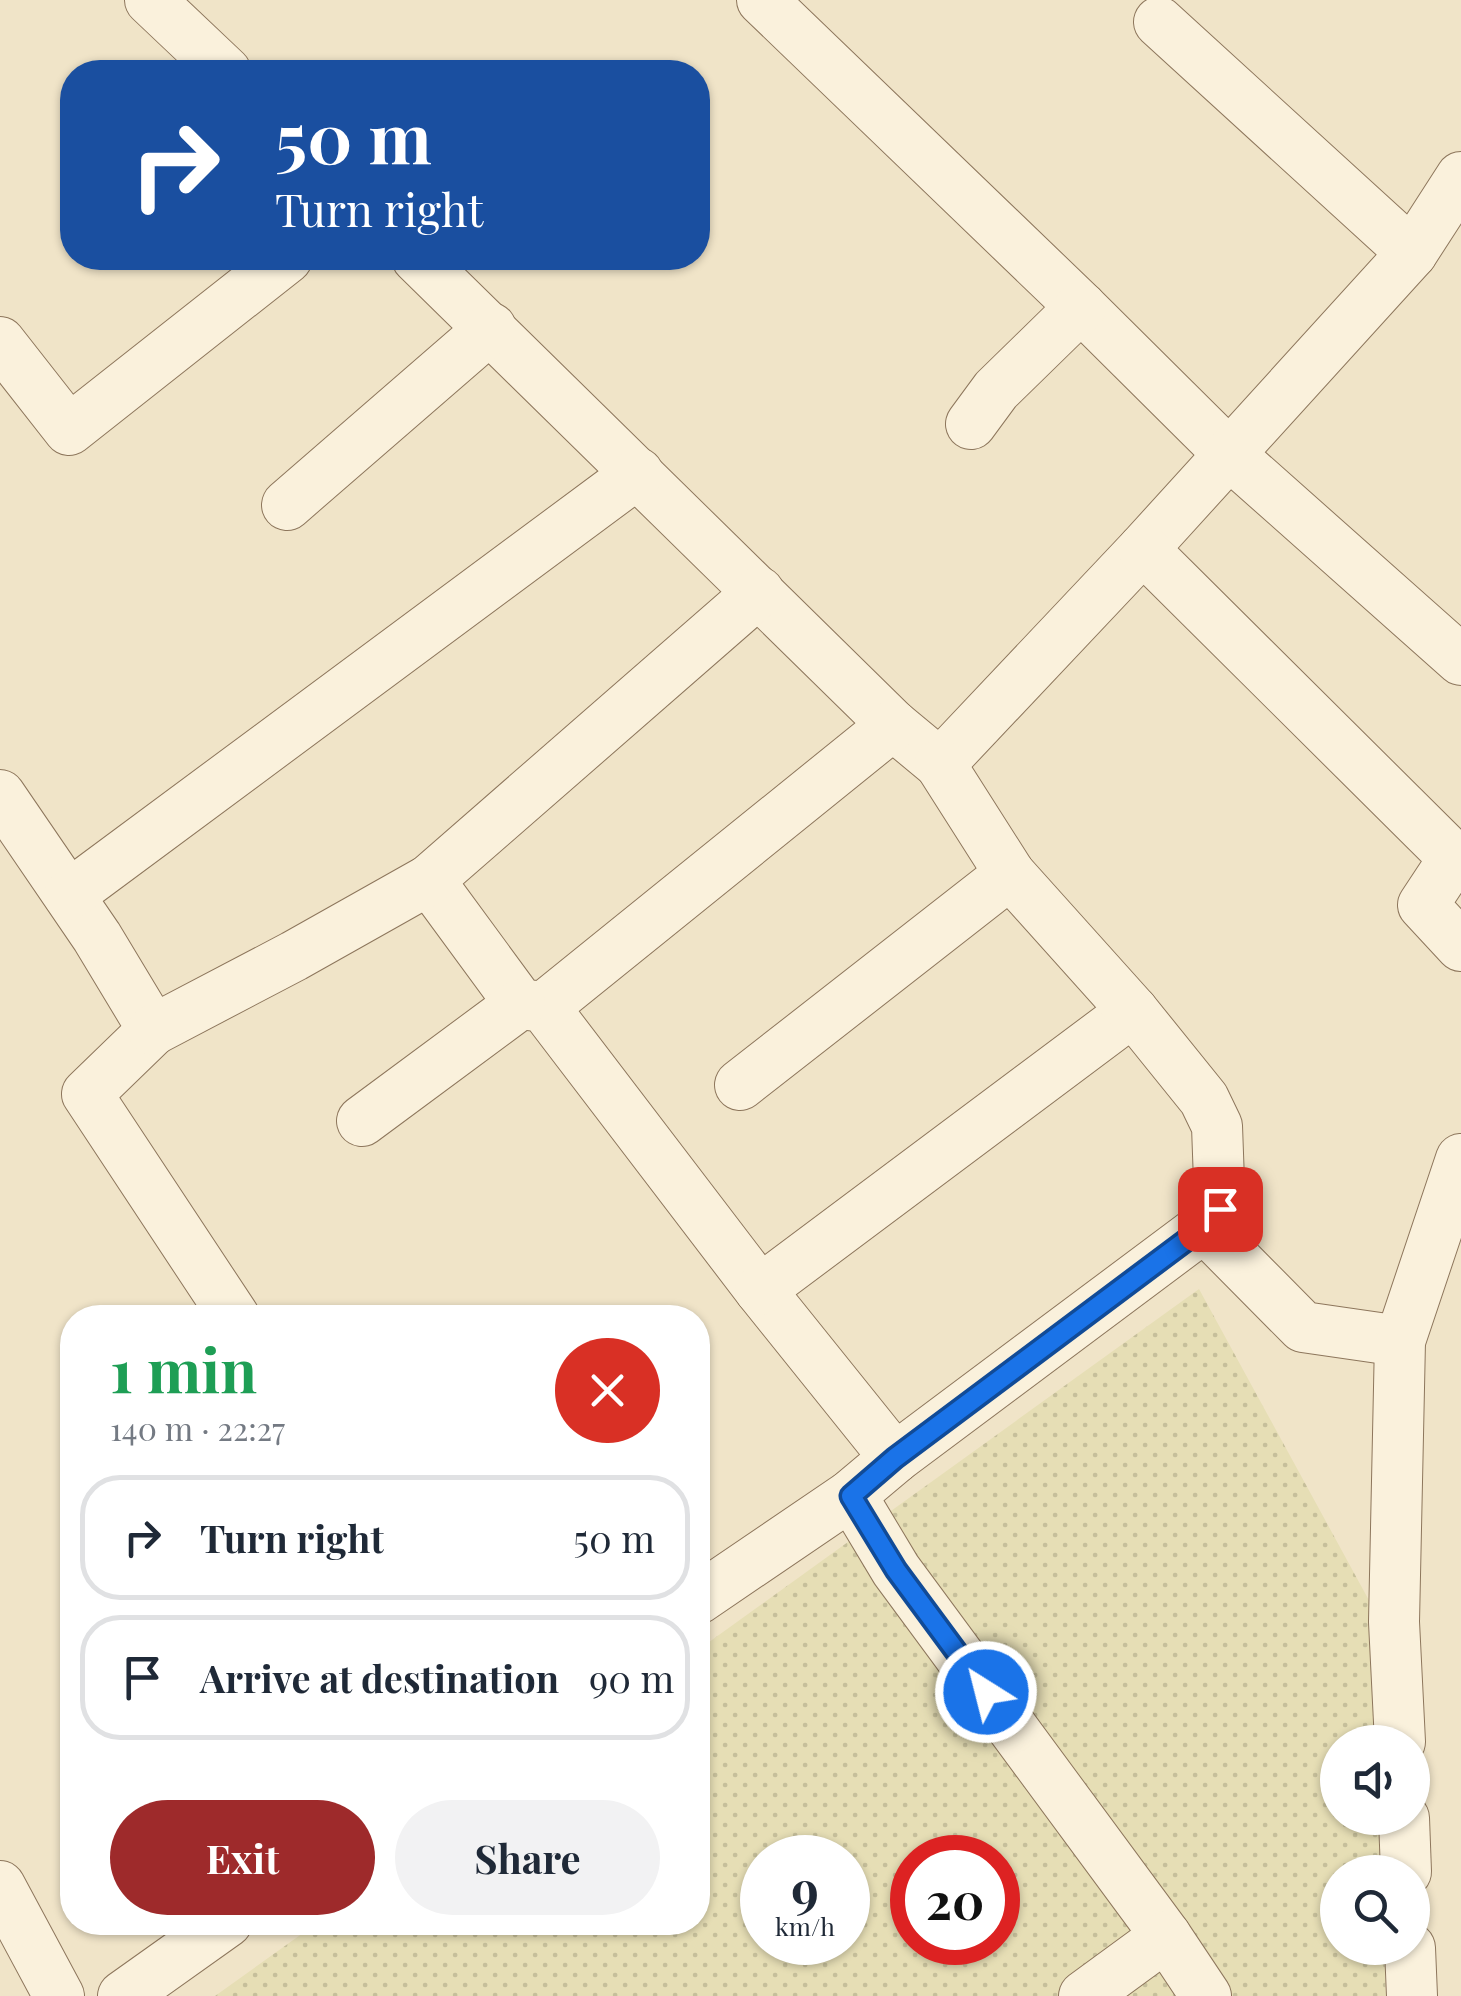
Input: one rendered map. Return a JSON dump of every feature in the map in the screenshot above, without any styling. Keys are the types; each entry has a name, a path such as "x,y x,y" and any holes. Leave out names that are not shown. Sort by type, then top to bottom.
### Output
{"street":[{"path":"150,0 213,60"},
{"path":"762,0 1228,453 1461,660"},
{"path":"1160,22 1412,253"},
{"path":"940,764 1143,550 1412,253 1461,177"},
{"path":"0,342 69,430 272,270"},
{"path":"430,270 893,724 940,764 1010,874 1133,1011 1204,1099 1217,1126 1220,1209 1204,1227 895,1458 851,1496 710,1590"},
{"path":"971,424 996,390 1081,307"},
{"path":"287,505 491,328"},
{"path":"69,895 638,473"},
{"path":"1143,550 1454,858 1423,906 1461,946"},
{"path":"226,1305 87,1094 153,1030 429,880 759,592"},
{"path":"362,1121 532,1006 893,724"},
{"path":"0,795 98,937 153,1030"},
{"path":"740,1085 1010,874"},
{"path":"429,880 895,1458"},
{"path":"760,1290 1133,1011"},
{"path":"1399,1725 1394,1622 1400,1341 1461,1160"},
{"path":"1204,1227 1303,1327 1400,1341"},
{"path":"851,1496 896,1570 1206,1996"},
{"path":"0,1886 59,1996"},
{"path":"123,1996 210,1935"},
{"path":"1084,1996 1166,1936"},
{"path":"1411,1965 1412,1996"}],"shaded area":[{"path":"1199,1289 1371,1604 1375,1725 1320,1725 1320,1835 1380,1835 1380,1855 1320,1855 1320,1965 1385,1965 1386,1996 215,1996 300,1935 710,1935 710,1641"}],"route":[{"path":"986,1692 896,1570 851,1496 895,1458 1204,1227 1220,1209"}]}
